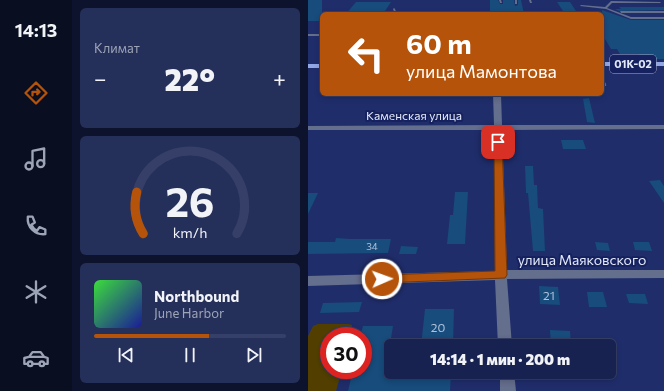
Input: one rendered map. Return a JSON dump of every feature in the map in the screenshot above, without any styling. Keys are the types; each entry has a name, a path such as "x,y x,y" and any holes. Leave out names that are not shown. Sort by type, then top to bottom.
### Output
{"main road":[{"name":"01К-02","path":"604,64 664,64"},
{"path":"308,66 320,66"}],"street":[{"path":"497,96 501,275 505,339"},
{"name":"Каменская улица","path":"308,128 664,126"},
{"name":"улица Маяковского","path":"308,281 501,275 664,274"},
{"path":"507,379 508,391"}],"lane":[{"path":"606,8 611,2 660,2"},
{"path":"581,6 606,8 632,18 664,18"},
{"path":"618,12 664,12"},
{"path":"308,35 320,35"}],"shaded area":[{"path":"318,324 352,325 352,327 320,327 320,379 339,379 336,391 308,391 308,336 313,326"}],"building":[{"path":"308,0 322,0 320,21 308,21"},
{"path":"490,0 498,0 500,4 503,4 503,0 514,0 515,6 518,5 518,0 521,0 524,12 490,12"},
{"path":"356,2 391,2 384,12 348,12"},
{"path":"557,2 570,2 577,12 564,12"},
{"path":"619,7 664,7 664,10 619,11 615,9 621,9"},
{"path":"602,10 631,20 664,20 664,59 642,59 639,54 620,54 617,49 611,49 604,37 604,12 602,12"},
{"path":"589,98 595,123 587,122 583,99"},
{"path":"561,140 583,140 586,149 563,149"},
{"path":"525,166 533,166 534,185 537,185 538,208 543,209 545,251 533,251 528,193 526,193"},
{"path":"660,180 664,186 664,203 649,181"},
{"path":"455,192 468,192 465,244 447,244 450,215 453,215"},
{"path":"308,193 318,193 308,214"},
{"path":"336,238 391,239 388,253 308,254 308,242 335,242"},
{"path":"595,242 608,243 610,251 597,250"},
{"path":"633,242 649,242 652,251 635,250"},
{"path":"401,246 418,247 416,254 399,254"},
{"path":"539,286 558,287 560,305 540,304"},
{"path":"587,292 603,292 607,307 589,307"},
{"path":"626,294 645,294 648,304 629,303"},
{"path":"362,302 359,312 320,313 323,303"},
{"path":"425,309 454,309 453,339 422,339"},
{"path":"393,326 391,339 384,339 384,379 451,379 450,391 348,391 351,379 372,379 372,327 363,327"},
{"path":"550,330 570,331 571,339 551,339"}],"route":[{"path":"382,279 501,275 498,142"}]}
